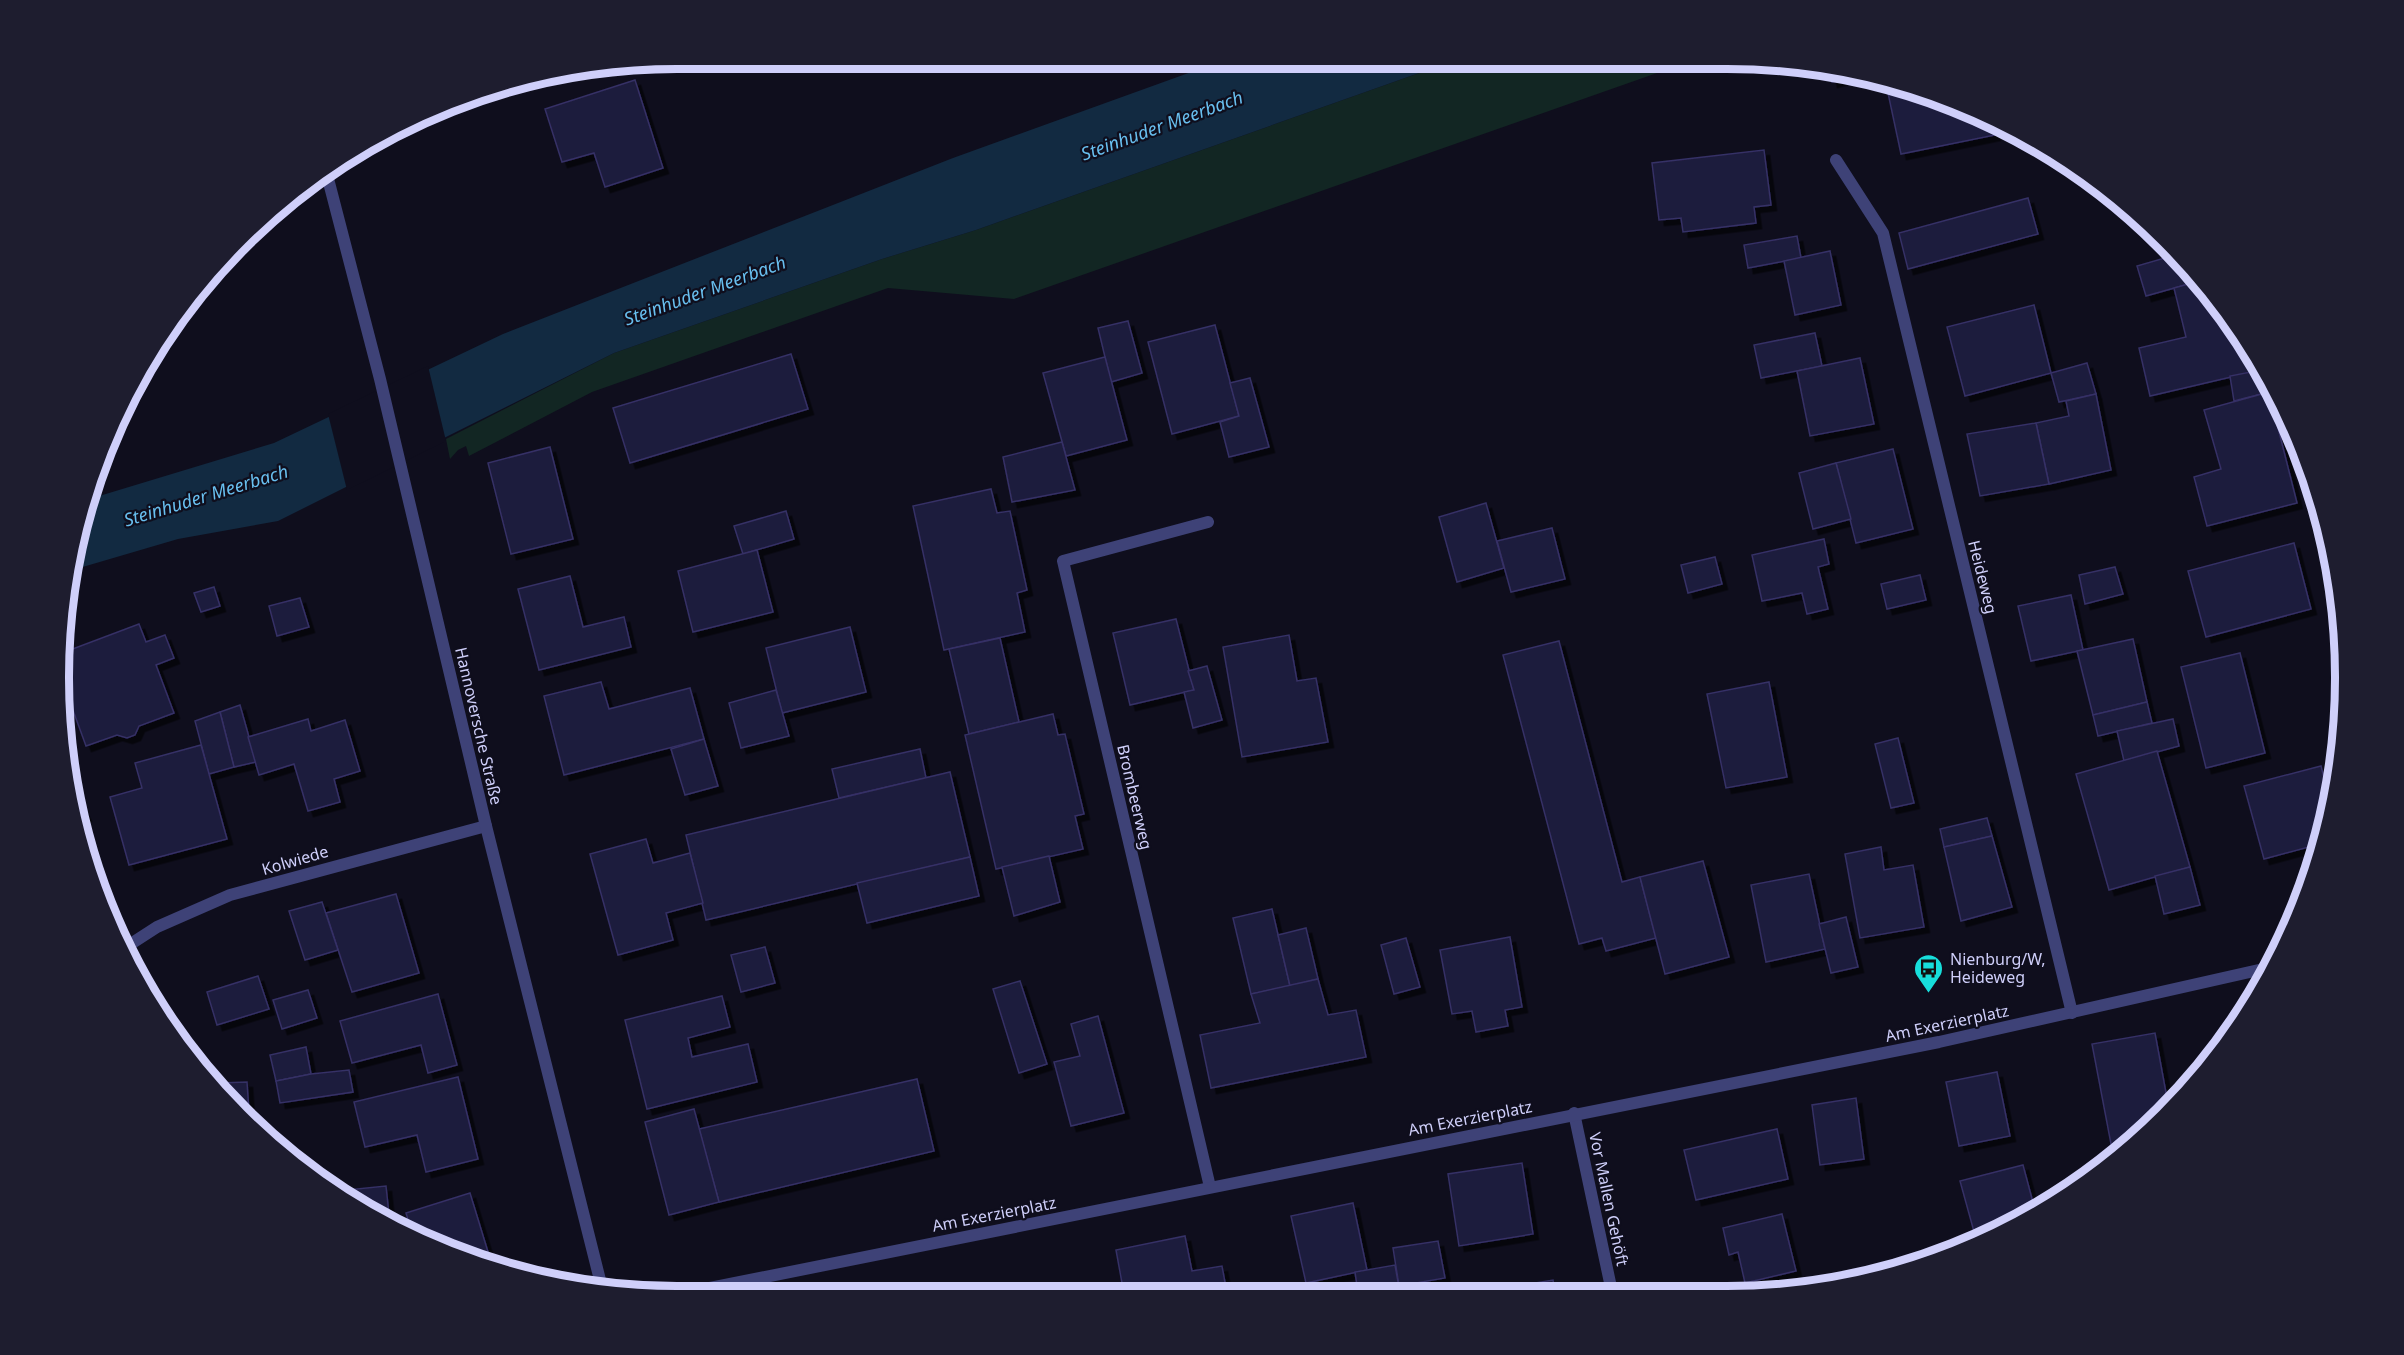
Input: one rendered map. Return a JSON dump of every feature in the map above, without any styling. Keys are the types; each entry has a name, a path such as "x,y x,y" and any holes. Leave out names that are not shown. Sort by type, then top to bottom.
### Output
{"street":[{"name":"Heideweg","path":"1836,160 1883,233 2072,1013"},
{"name":"Hannoversche Straße","path":"328,180 380,379 486,826 600,1281"},
{"name":"Brombeerweg","path":"1208,522 1063,561 1210,1187"},
{"name":"Kolwiede","path":"131,944 157,927 230,895 486,826"},
{"name":"Am Exerzierplatz","path":"720,1286 1574,1113 1939,1042 2260,970"},
{"name":"Vor Mallen Gehöft","path":"1574,1113 1611,1286"}],"green space":[{"path":"1430,69 1668,69 1014,299 888,288 592,392 469,456 466,446 458,450 450,459 446,439 614,353 882,259 976,230"}],"water":[{"name":"Steinhuder Meerbach","path":"1200,69 1430,69 976,230 882,259 614,353 278,521 178,539 79,568 97,497 274,443 503,334 953,158"}],"pier":[{"path":"428,366 446,441 347,490 328,414"}],"building":[{"path":"635,80 663,168 605,187 594,153 562,162 545,109"},
{"path":"1888,91 1959,115 1994,131 1995,135 1901,154"},
{"path":"1764,150 1771,205 1754,207 1756,223 1683,232 1681,218 1659,220 1652,163"},
{"path":"2028,198 2038,234 1908,269 1899,233"},
{"path":"1797,236 1801,258 1748,268 1744,245"},
{"path":"1830,251 1841,305 1795,315 1784,261"},
{"path":"2167,257 2190,284 2146,296 2137,266"},
{"path":"2190,284 2232,339 2252,372 2150,396 2139,348 2186,337 2174,288"},
{"path":"2034,305 2051,373 1965,396 1947,327"},
{"path":"1128,321 1142,373 1111,382 1098,328"},
{"path":"1215,325 1239,416 1172,434 1148,342"},
{"path":"1815,333 1822,366 1761,378 1754,345"},
{"path":"791,354 808,409 630,463 613,408"},
{"path":"1105,357 1127,440 1066,456 1043,373"},
{"path":"1860,358 1874,424 1810,436 1797,371"},
{"path":"2087,363 2096,394 2059,402 2051,373"},
{"path":"2252,372 2264,393 2234,401 2230,376"},
{"path":"1250,378 1269,447 1229,457 1220,422 1239,416 1230,383"},
{"path":"2264,393 2274,413 2297,503 2207,526 2194,477 2221,469 2204,410"},
{"path":"2096,394 2111,470 2049,484 2036,423 2069,416 2066,401"},
{"path":"2036,423 2049,484 1980,496 1967,434"},
{"path":"1062,442 1075,490 1012,502 1003,457"},
{"path":"550,447 573,539 511,554 488,463"},
{"path":"1893,449 1913,529 1856,543 1836,463"},
{"path":"1836,463 1851,519 1813,529 1799,473"},
{"path":"991,489 997,513 1010,511 1027,590 1017,593 1025,632 944,650 913,506"},
{"path":"1486,503 1504,568 1457,582 1439,517"},
{"path":"786,511 794,539 743,554 734,526"},
{"path":"1552,528 1565,579 1511,592 1497,541"},
{"path":"1824,539 1829,564 1818,567 1828,609 1807,614 1802,593 1762,601 1752,555"},
{"path":"2294,543 2311,609 2206,637 2188,571"},
{"path":"757,550 773,612 693,632 678,571"},
{"path":"1715,557 1722,584 1688,593 1681,565"},
{"path":"2115,567 2123,594 2085,604 2079,575"},
{"path":"1920,575 1926,600 1887,609 1881,584"},
{"path":"570,576 583,627 624,617 631,647 539,670 518,589"},
{"path":"214,587 220,606 201,612 194,593"},
{"path":"2071,595 2083,650 2031,661 2018,606"},
{"path":"300,598 309,627 277,636 269,606"},
{"path":"1176,619 1194,690 1130,705 1113,633"},
{"path":"139,624 146,642 165,635 174,658 156,665 174,713 139,726 135,735 127,738 117,735 86,746 70,702 70,650"},
{"path":"850,627 866,692 782,713 766,648"},
{"path":"1289,635 1297,681 1316,678 1328,742 1242,757 1223,647"},
{"path":"1000,638 1019,722 969,734 949,649"},
{"path":"2133,639 2147,702 2093,715 2077,651"},
{"path":"1559,641 1622,882 1640,877 1656,938 1606,951 1602,938 1579,944 1503,655"},
{"path":"2240,653 2265,753 2206,768 2181,667"},
{"path":"1207,666 1222,720 1193,728 1184,692 1194,690 1188,671"},
{"path":"601,682 609,709 690,688 704,739 564,775 544,696"},
{"path":"1769,682 1787,777 1726,788 1707,694"},
{"path":"776,690 789,736 741,748 729,703"},
{"path":"2147,702 2152,723 2098,736 2093,715"},
{"path":"240,705 256,762 234,767 220,712"},
{"path":"220,712 234,767 209,774 195,721"},
{"path":"1053,714 1058,735 1065,734 1084,814 1075,816 1083,849 996,869 965,735"},
{"path":"308,719 311,731 345,720 360,771 334,779 340,802 308,811 294,764 259,775 248,737"},
{"path":"2173,719 2179,746 2124,761 2117,731"},
{"path":"1898,738 1914,803 1891,808 1875,744"},
{"path":"704,739 718,786 685,795 671,749"},
{"path":"201,745 227,839 129,865 110,797 142,788 135,763"},
{"path":"920,749 926,778 839,798 832,769"},
{"path":"2157,751 2190,867 2109,890 2076,774"},
{"path":"2321,766 2325,783 2311,846 2264,859 2244,786"},
{"path":"950,772 970,857 706,920 686,835"},
{"path":"1987,818 1992,836 1944,847 1940,829"},
{"path":"1992,836 2012,907 1961,921 1944,847"},
{"path":"646,839 653,863 690,853 703,903 666,913 673,940 618,955 590,854"},
{"path":"1881,847 1884,870 1913,865 1924,927 1860,938 1845,854"},
{"path":"1049,856 1060,902 1014,916 1002,867"},
{"path":"970,857 979,896 867,923 857,883"},
{"path":"1703,861 1729,957 1665,974 1640,877"},
{"path":"2190,867 2200,905 2164,914 2155,876"},
{"path":"1809,874 1825,949 1766,962 1751,885"},
{"path":"396,894 419,973 352,992 326,913"},
{"path":"322,902 338,950 305,960 289,911"},
{"path":"1272,909 1290,986 1251,994 1233,918"},
{"path":"1846,917 1858,967 1831,973 1819,924"},
{"path":"1306,928 1318,979 1290,986 1278,935"},
{"path":"1510,937 1522,1007 1505,1010 1508,1026 1476,1032 1472,1011 1452,1014 1440,950"},
{"path":"1406,938 1420,987 1394,994 1381,945"},
{"path":"765,947 775,983 741,992 731,955"},
{"path":"258,976 269,1009 217,1025 207,992"},
{"path":"1318,979 1328,1015 1356,1010 1366,1057 1211,1088 1200,1035 1260,1023 1251,994"},
{"path":"1020,981 1047,1064 1019,1073 993,989"},
{"path":"308,990 317,1018 282,1029 273,1000"},
{"path":"438,994 457,1065 428,1073 421,1045 352,1063 340,1021"},
{"path":"722,996 730,1027 688,1038 692,1057 748,1044 757,1082 647,1109 625,1020"},
{"path":"1098,1016 1124,1113 1071,1126 1054,1062 1080,1056 1071,1024"},
{"path":"2155,1033 2167,1097 2118,1143 2111,1144 2092,1044"},
{"path":"306,1047 311,1074 276,1081 270,1055"},
{"path":"349,1070 353,1092 280,1103 276,1081"},
{"path":"1997,1072 2010,1136 1959,1146 1946,1082"},
{"path":"458,1077 478,1159 426,1172 417,1135 365,1147 354,1102"},
{"path":"917,1079 934,1151 719,1202 699,1129"},
{"path":"247,1082 249,1110 247,1108 224,1083"},
{"path":"1856,1098 1864,1159 1820,1165 1812,1105"},
{"path":"694,1109 719,1202 669,1215 645,1122"},
{"path":"1777,1129 1788,1179 1696,1200 1684,1150"},
{"path":"1522,1163 1533,1234 1459,1246 1448,1174"},
{"path":"2023,1165 2033,1203 1974,1233 1960,1181"},
{"path":"386,1186 389,1213 373,1204 350,1190"},
{"path":"470,1193 489,1256 409,1224 406,1213"},
{"path":"1353,1203 1367,1270 1306,1283 1291,1216"},
{"path":"1782,1214 1796,1271 1745,1283 1738,1252 1729,1255 1723,1228"},
{"path":"1185,1236 1192,1271 1222,1266 1226,1286 1123,1286 1116,1250"},
{"path":"1438,1241 1445,1278 1399,1286 1393,1248"},
{"path":"1395,1265 1399,1286 1357,1286 1355,1272"},
{"path":"1553,1280 1554,1286 1516,1286"}],"place":[{"name":"Nienburg/W, Heideweg","path":"1929,994"}]}
